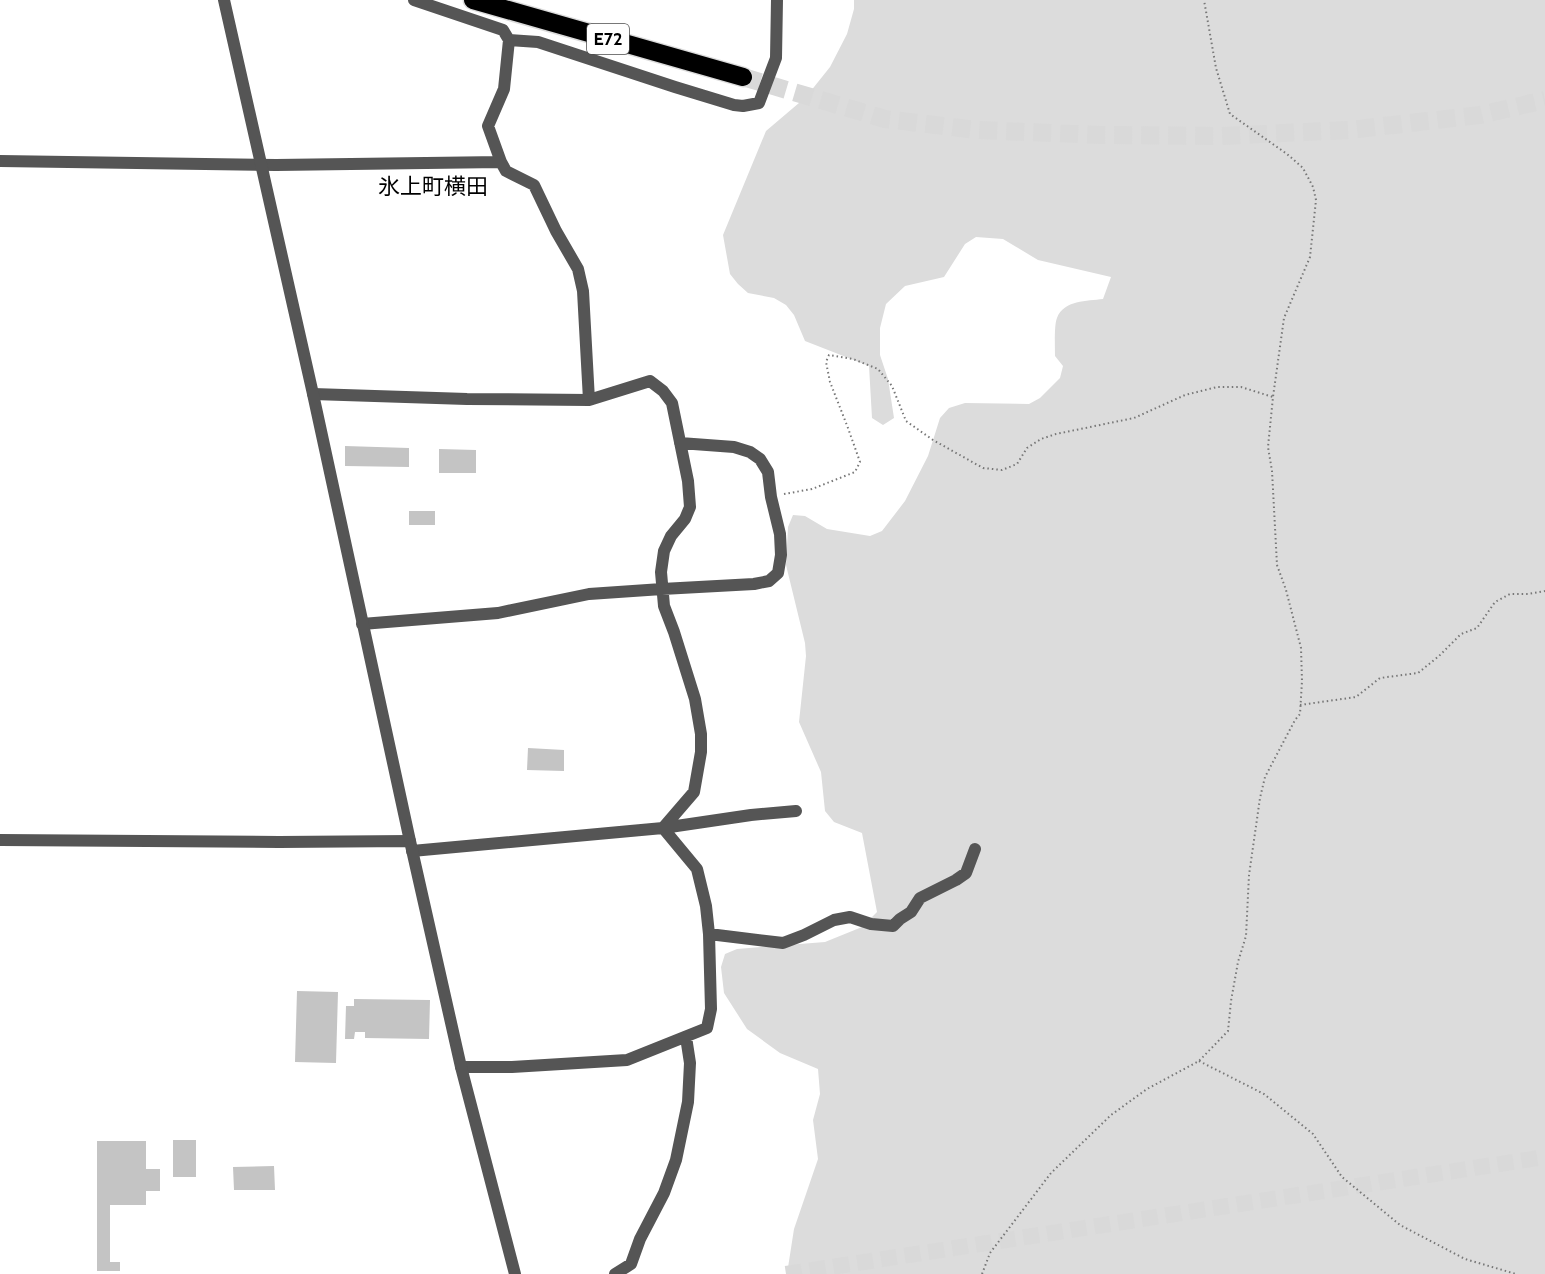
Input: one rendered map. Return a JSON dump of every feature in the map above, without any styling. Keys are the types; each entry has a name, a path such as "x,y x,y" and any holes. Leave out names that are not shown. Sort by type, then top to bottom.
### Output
{"highway":[{"name":"E72","path":"473,0 743,77"}],"street":[{"path":"224,0 461,1067 515,1274"},
{"path":"414,0 503,30 509,40 504,90 488,126 506,171 534,185 556,231 578,269 583,291 589,400"},
{"path":"509,40 538,42 675,87 743,106 759,103 776,58 777,0"},
{"path":"0,161 262,165 501,162"},
{"path":"313,394 589,400 650,381 663,391 672,403 688,481 690,507 685,519 671,536 664,551 661,572 662,589 664,606 695,699 701,734 701,752 693,792 663,828"},
{"path":"362,624 498,613 589,594 754,584 770,581 778,573 781,555 780,534 771,497 768,472 760,459 750,452 734,447 680,443"},
{"path":"0,840 279,842 411,846 663,828 796,811"},
{"path":"461,1067 512,1067 627,1060 707,1028 711,1009 706,906 697,869 663,828"},
{"path":"709,934 783,943 834,920 850,917 871,924 893,926 900,918 911,912 920,898 966,873 975,849"},
{"path":"615,1274 631,1264 640,1239 664,1193 676,1160 688,1102 690,1063 686,1037"}],"path":[{"path":"982,1274 990,1253 1051,1173 1111,1115 1147,1089 1199,1061 1228,1031 1238,962 1246,936 1249,875 1260,798 1265,777 1300,714 1301,648 1277,565 1272,471 1268,447 1284,318 1310,257 1316,200 1313,186 1303,168 1230,114 1216,68 1204,0"},
{"path":"771,497 812,489 855,472 860,462 830,382 826,362 829,355 853,359 878,369 892,386 906,421 933,440 983,468 1002,470 1017,464 1027,448 1041,439 1134,418 1185,395 1217,387 1241,387 1273,397"},
{"path":"1300,705 1356,697 1380,678 1418,673 1461,634 1477,628 1495,602 1510,594 1545,591"},
{"path":"1199,1061 1264,1094 1313,1134 1342,1176 1400,1225 1465,1259 1516,1274"}],"shaded area":[{"path":"854,0 1545,0 1545,1274 787,1274 794,1229 818,1159 813,1120 820,1094 818,1069 780,1053 747,1029 724,993 721,967 725,954 737,949 825,942 862,927 877,912 862,833 834,822 825,811 821,772 799,722 806,656 805,643 786,565 788,527 793,515 805,516 827,529 870,536 882,531 905,501 928,456 940,418 949,408 965,403 1029,404 1040,398 1060,378 1063,366 1055,356 1055,326 1060,312 1077,302 1103,299 1111,277 1038,260 1003,239 976,237 965,244 944,277 905,286 886,304 880,328 880,355 888,379 894,418 883,425 872,418 869,366 805,341 794,315 786,305 774,298 748,293 738,284 730,274 723,235 766,131 806,97 830,67 847,34 854,9"}],"building":[{"path":"345,446 409,448 409,467 345,466"},
{"path":"439,449 476,450 476,473 439,473"},
{"path":"409,511 435,511 435,525 409,525"},
{"path":"528,748 564,750 564,771 527,770"},
{"path":"297,991 338,992 336,1063 295,1062"},
{"path":"354,999 430,1000 429,1039 365,1038 365,1032 355,1032 354,1039 345,1039 346,1006 354,1006"},
{"path":"173,1140 196,1140 196,1177 173,1177"},
{"path":"97,1141 146,1141 146,1169 160,1169 160,1191 146,1191 146,1205 110,1205 110,1262 120,1262 120,1271 97,1271"},
{"path":"274,1166 275,1190 234,1190 233,1167"}],"tunnel":[{"path":"743,77 885,119 977,130 1100,135 1222,136 1349,130 1480,115 1545,100"},
{"path":"786,1274 1545,1157"}],"district":[{"name":"氷上町横田","path":"433,186"}]}
